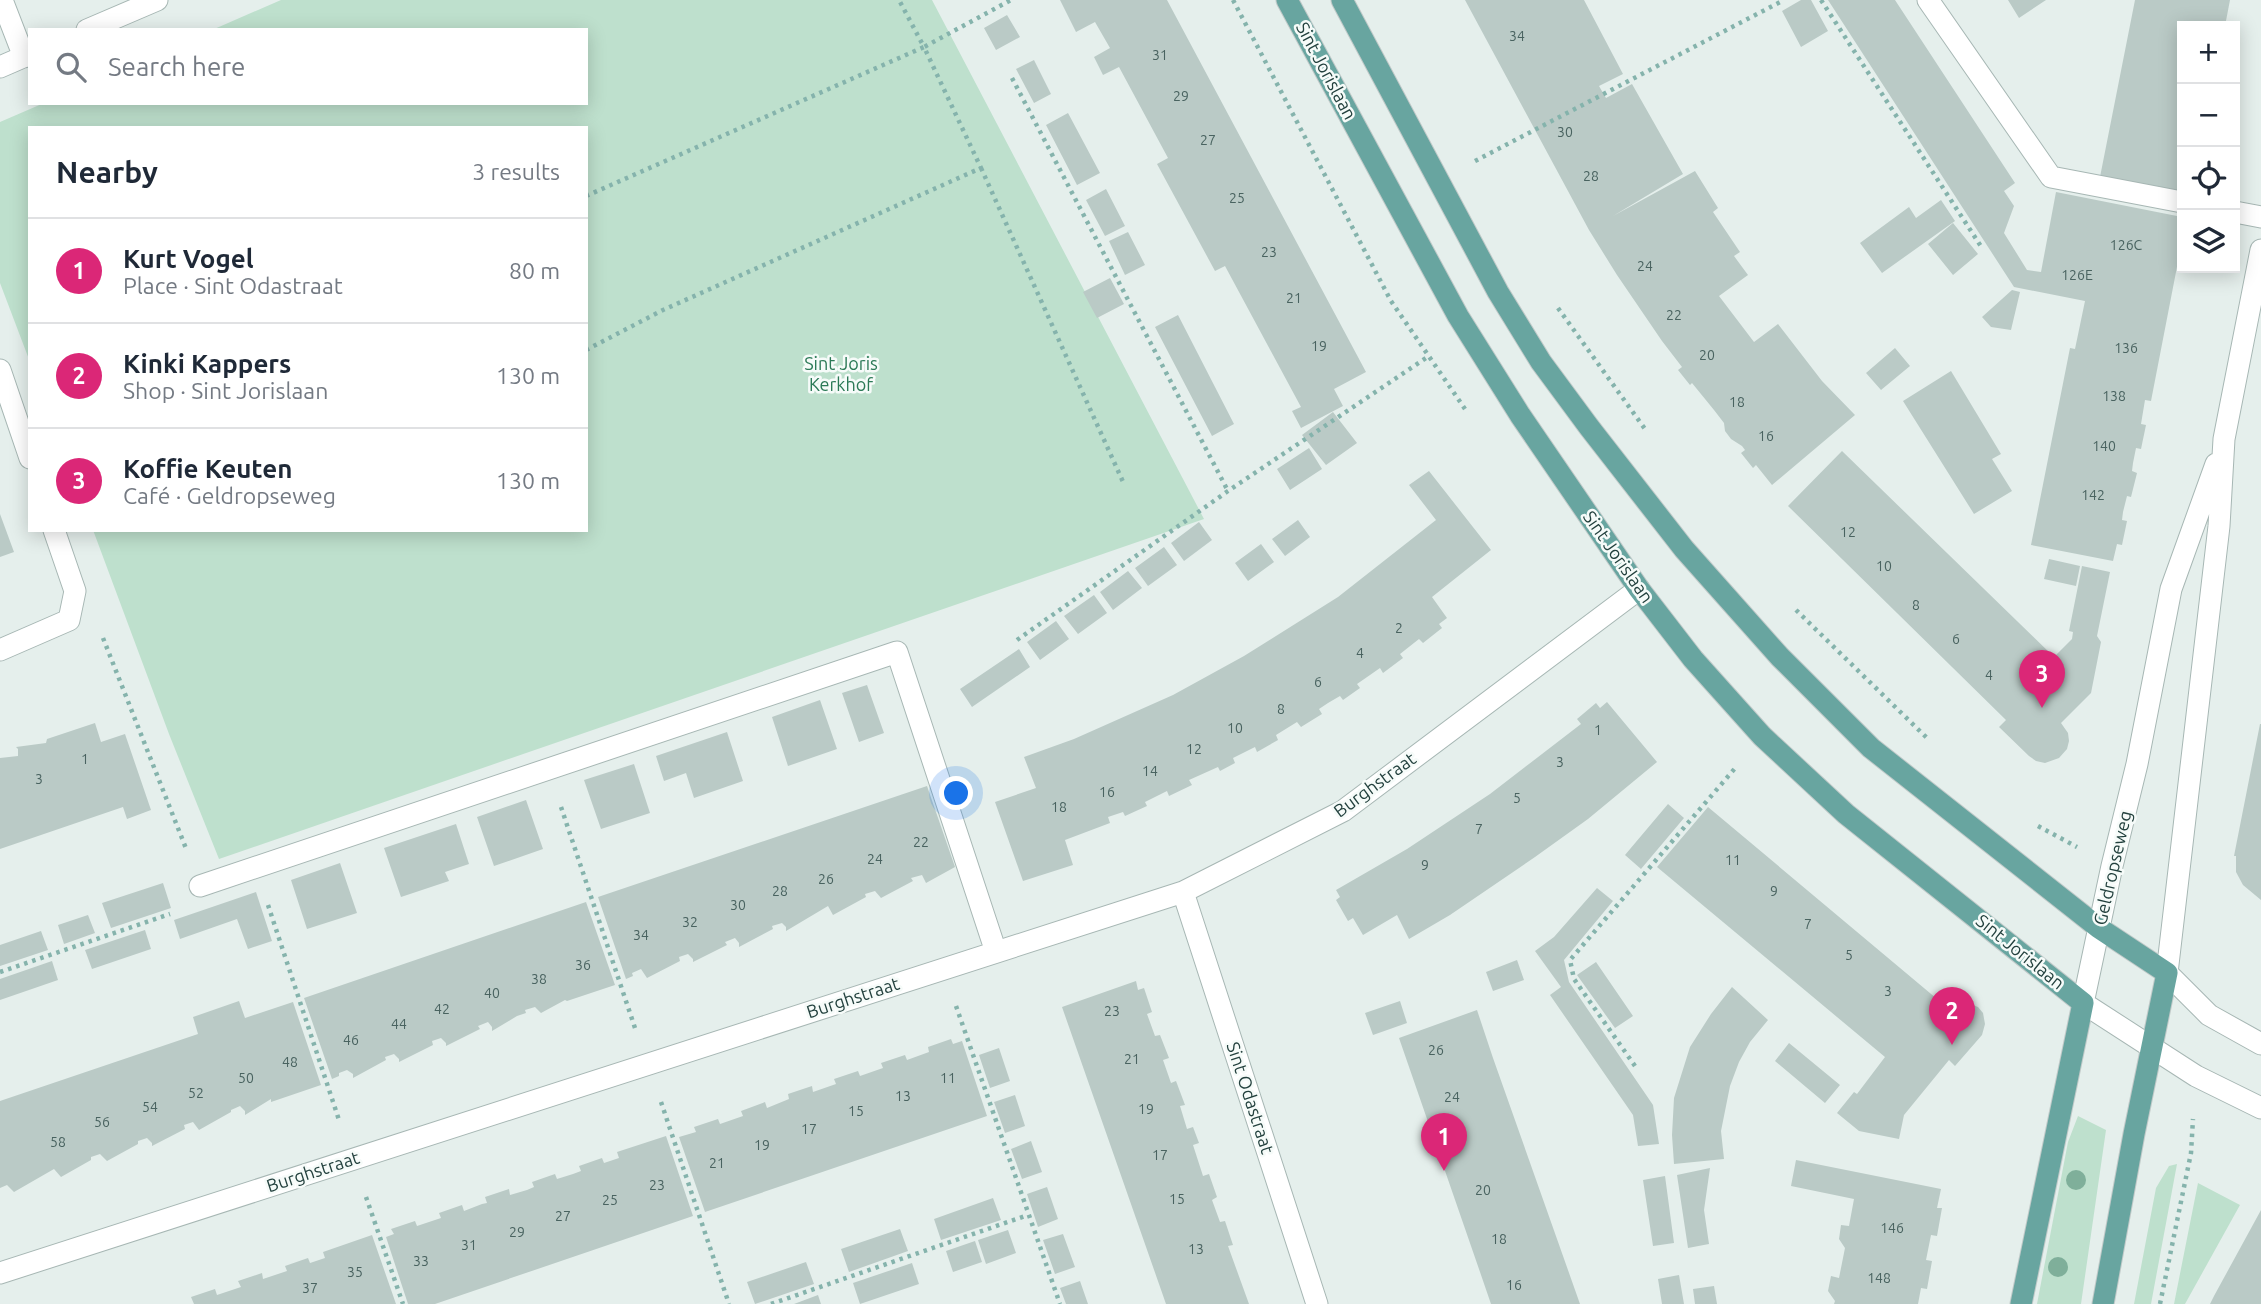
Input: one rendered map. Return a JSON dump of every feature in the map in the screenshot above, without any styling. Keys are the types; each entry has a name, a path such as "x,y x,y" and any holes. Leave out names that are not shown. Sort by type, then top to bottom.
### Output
{"main road":[{"name":"Sint Jorislaan","path":"1287,0 1458,316 1520,415 1639,589 1693,660 1762,736 1846,814 2083,1003"},
{"path":"1342,0 1498,292 1541,362 1684,549 1780,657 1871,748 2099,928 2167,973"},
{"name":"Geldropseweg","path":"2103,1304 2167,973"},
{"name":"Geldropseweg","path":"2021,1304 2083,1003"}],"street":[{"path":"0,67 27,56 2,0"},
{"path":"93,28 158,0"},
{"path":"1928,0 2052,177 2177,201"},
{"path":"2240,213 2261,217"},
{"name":"Geldropseweg","path":"2167,973 2219,526 2224,439 2261,250"},
{"path":"0,370 28,452"},
{"name":"Geldropseweg","path":"2083,1003 2137,764 2171,589 2224,439"},
{"path":"0,650 69,620 75,591 55,532"},
{"name":"Burghstraat","path":"0,1273 1183,892 1343,811 1639,589"},
{"path":"200,886 897,652 996,952"},
{"name":"Sint Odastraat","path":"1183,892 1317,1304"},
{"path":"2167,973 2209,1015 2261,1044"},
{"path":"2083,1003 2196,1076 2261,1108"}],"path":[{"path":"899,0 981,168 1124,484"},
{"path":"588,195 924,47 1011,0"},
{"path":"1475,161 1784,0"},
{"path":"1821,0 1983,248"},
{"path":"1012,78 1228,491"},
{"path":"1469,150 1481,173"},
{"path":"588,349 663,310 981,168"},
{"path":"1551,298 1648,433"},
{"path":"1017,640 1228,491 1429,356"},
{"path":"1789,603 1932,742"},
{"path":"69,620 102,634 200,886"},
{"path":"1635,1066 1574,979 1570,960 1762,736"},
{"path":"2031,822 2112,866"},
{"path":"255,868 402,1304"},
{"path":"0,972 170,914"},
{"path":"943,969 1060,1304"},
{"path":"2160,1304 2191,1153 2196,1076"},
{"path":"771,1304 1028,1215"}],"green space":[{"name":"Sint Joris Kerkhof","path":"281,0 932,0 1204,519 219,859 94,532 588,532 588,126 28,126 28,357 0,283 0,122 39,105 588,105 588,28 217,28"},
{"path":"2078,1116 2106,1130 2081,1304 2037,1304 2068,1142"},
{"path":"2177,1164 2151,1304 2134,1304 2156,1188 2169,1166"},
{"path":"2198,1183 2240,1205 2185,1304 2174,1304"}],"building":[{"path":"1060,0 1167,0 1366,372 1334,389 1343,406 1301,428 1292,411 1301,407 1225,266 1215,271 1157,164 1168,158 1119,67 1103,75 1094,57 1110,48 1095,22 1076,32"},
{"path":"1465,0 1584,0 1623,74 1599,86 1606,98 1632,84 1683,174 1613,216 1695,171 1718,208 1713,212 1740,252 1734,256 1748,275 1719,296 1754,342 1778,324 1822,381 1855,415 1772,485 1756,465 1753,468 1741,453 1745,450 1742,446 1731,439 1725,431 1724,423 1678,370 1682,367 1617,275 1589,230"},
{"path":"1801,0 1811,0 1828,31 1801,47 1782,11"},
{"path":"1828,0 1895,0 2015,183 2004,191 2014,206 2004,233 2027,270 2041,272 2056,192 2177,216 2177,267 2151,401 2145,400 2141,424 2146,425 2141,449 2136,448 2132,471 2137,473 2131,497 2127,496 2123,512 2122,520 2127,521 2122,545 2117,544 2113,561 2031,545 2070,348 2075,349 2085,301 2014,287"},
{"path":"2008,0 2046,0 2019,18"},
{"path":"2135,0 2230,0 2226,21 2177,21 2177,192 2100,177"},
{"path":"1007,15 1020,37 996,50 984,28"},
{"path":"1034,60 1051,94 1034,103 1016,69"},
{"path":"1068,113 1100,173 1077,185 1046,125"},
{"path":"1106,189 1125,226 1105,236 1086,200"},
{"path":"1941,200 1955,221 1882,273 1860,243 1909,207 1916,218"},
{"path":"1953,223 1978,254 1953,275 1928,244"},
{"path":"1128,232 1145,265 1125,275 1109,241"},
{"path":"1110,278 1124,304 1097,318 1083,292"},
{"path":"2012,290 2020,292 2011,330 1991,327 1982,317"},
{"path":"1178,315 1234,424 1212,436 1155,327"},
{"path":"1895,348 1910,366 1881,390 1866,373"},
{"path":"1951,371 2001,454 1992,459 2012,491 1974,514 1903,401"},
{"path":"1333,412 1357,443 1326,465 1302,435"},
{"path":"1309,448 1322,469 1290,490 1277,469"},
{"path":"1842,451 2054,657 2072,639 2073,632 2069,631 2082,566 2110,572 2097,636 2101,642 2091,693 2061,723 2068,733 2069,741 2067,749 2059,758 2045,763 2029,756 1999,727 2006,720 1788,506"},
{"path":"1429,471 1491,550 1432,597 1447,618 1439,624 1442,628 1423,643 1419,639 1400,654 1403,658 1383,673 1380,668 1357,684 1360,688 1343,700 1340,696 1328,703 1319,709 1322,714 1301,727 1297,722 1276,735 1278,740 1257,752 1255,747 1233,758 1235,763 1220,771 1218,767 1189,780 1192,785 1169,796 1167,791 1145,802 1147,806 1125,816 1123,812 1108,817 1110,823 1065,840 1073,865 1023,881 995,802 1036,788 1024,757 1074,739 1173,695 1244,656 1338,597 1436,520 1409,485"},
{"path":"0,514 14,552 0,557"},
{"path":"1298,520 1310,537 1285,556 1272,539"},
{"path":"1199,522 1212,540 1184,561 1171,543"},
{"path":"1261,544 1274,562 1248,581 1235,563"},
{"path":"1164,547 1177,565 1148,586 1135,568"},
{"path":"2049,559 2080,566 2076,586 2044,579"},
{"path":"1128,571 1142,588 1113,610 1100,592"},
{"path":"1094,595 1107,613 1078,634 1064,616"},
{"path":"1056,621 1069,639 1040,660 1027,642"},
{"path":"1019,649 1030,667 972,707 960,689"},
{"path":"867,685 884,733 859,742 842,693"},
{"path":"820,700 837,749 788,766 772,717"},
{"path":"1607,702 1657,762 1588,819 1535,857 1450,915 1409,939 1397,915 1363,935 1353,918 1348,921 1336,900 1340,897 1336,890 1407,849 1490,794 1581,724 1577,719 1596,703 1600,708"},
{"path":"95,723 101,742 125,734 151,810 127,819 123,807 0,849 0,758 18,756 16,747 46,743 47,739"},
{"path":"2260,724 2261,900 2243,885 2236,872 2234,856"},
{"path":"727,732 743,781 694,798 686,773 664,781 656,756"},
{"path":"634,764 650,813 601,829 584,780"},
{"path":"927,786 955,867 926,883 922,875 911,878 913,881 881,898 875,891 865,894 866,897 833,915 828,906 786,931 782,923 772,926 773,929 739,947 735,938 725,942 727,945 693,962 688,954 647,978 641,969 626,979 598,897"},
{"path":"526,800 543,849 494,866 477,817"},
{"path":"1668,804 1684,818 1641,869 1625,855"},
{"path":"1708,807 1949,1009 1955,1004 1967,1003 1978,1007 1983,1013 1985,1024 1982,1035 1955,1066 1949,1060 1904,1115 1899,1139 1859,1131 1837,1113 1854,1092 1857,1094 1885,1057 1657,867"},
{"path":"456,824 469,864 445,872 449,881 401,897 384,848"},
{"path":"340,863 357,913 307,929 291,880"},
{"path":"163,883 171,908 111,928 102,903"},
{"path":"1597,888 1613,901 1564,960 1569,982 1653,1105 1659,1144 1638,1146 1633,1115 1550,995 1561,987 1535,951 1554,937"},
{"path":"256,892 272,941 248,949 237,919 180,939 174,920"},
{"path":"586,902 615,985 565,1000 541,1013 535,1007 525,1010 526,1013 492,1031 488,1022 478,1026 480,1029 446,1046 441,1038 432,1041 433,1045 399,1062 394,1054 385,1057 386,1060 353,1078 353,1074 347,1070 332,1079 304,998"},
{"path":"88,915 95,933 64,944 58,925"},
{"path":"145,930 151,949 92,969 85,950"},
{"path":"41,931 48,950 0,966 0,945"},
{"path":"1517,960 1524,980 1493,991 1486,972"},
{"path":"52,961 58,980 0,1000 0,979"},
{"path":"1596,962 1633,1016 1615,1028 1577,975"},
{"path":"1136,981 1138,990 1144,988 1152,1012 1147,1014 1155,1036 1160,1035 1169,1058 1163,1060 1171,1083 1176,1081 1185,1105 1180,1106 1187,1129 1193,1127 1199,1143 1193,1145 1203,1176 1209,1174 1217,1197 1212,1200 1220,1222 1225,1221 1233,1245 1228,1246 1249,1304 1166,1304 1062,1007"},
{"path":"1732,987 1768,1020 1750,1042 1730,1086 1721,1131 1724,1159 1674,1164 1674,1098 1690,1047"},
{"path":"239,1001 245,1018 293,1002 321,1085 271,1102 271,1099 245,1115 240,1106 199,1130 193,1122 184,1125 185,1129 152,1146 147,1138 138,1141 138,1144 107,1161 100,1154 91,1157 91,1160 61,1177 54,1169 14,1192 7,1185 0,1188 0,1101 198,1034 193,1017"},
{"path":"1400,1001 1407,1023 1373,1035 1365,1013"},
{"path":"1477,1010 1580,1304 1491,1304 1399,1038"},
{"path":"951,1039 953,1044 962,1041 987,1116 705,1212 679,1137 696,1132 694,1127 718,1119 720,1124 743,1116 741,1111 765,1102 767,1108 789,1099 788,1094 812,1086 813,1092 836,1084 834,1079 858,1071 860,1076 883,1068 881,1063 905,1055 907,1060 929,1052 928,1047"},
{"path":"1789,1043 1840,1085 1825,1103 1775,1061"},
{"path":"999,1048 1010,1081 990,1088 979,1055"},
{"path":"1015,1095 1025,1126 1005,1133 994,1102"},
{"path":"666,1136 693,1216 435,1304 408,1304 386,1237 394,1234 391,1229 415,1221 417,1226 441,1218 439,1213 462,1205 464,1211 487,1203 485,1197 509,1189 510,1195 527,1190 534,1187 532,1182 555,1174 557,1179 573,1174 581,1171 579,1166 602,1158 604,1163 619,1158 617,1152"},
{"path":"1031,1141 1042,1172 1022,1179 1011,1149"},
{"path":"1796,1160 1941,1189 1937,1208 1942,1208 1937,1236 1931,1235 1926,1260 1932,1261 1927,1289 1921,1288 1918,1304 1834,1304 1835,1301 1828,1291 1831,1276 1839,1278 1845,1248 1839,1239 1841,1225 1849,1226 1854,1199 1791,1186"},
{"path":"1710,1168 1704,1210 1709,1244 1688,1248 1677,1175"},
{"path":"1665,1176 1674,1243 1653,1246 1643,1180"},
{"path":"1047,1187 1058,1219 1038,1227 1027,1194"},
{"path":"993,1198 1001,1220 941,1240 934,1219"},
{"path":"2261,1210 2261,1304 2210,1304 2214,1296"},
{"path":"900,1229 908,1251 849,1272 841,1249"},
{"path":"1008,1230 1016,1253 986,1264 978,1240"},
{"path":"1063,1234 1075,1267 1055,1274 1043,1240"},
{"path":"372,1235 396,1304 194,1304 191,1297 215,1289 217,1295 241,1287 238,1281 262,1273 263,1279 287,1271 285,1266 308,1258 310,1263 325,1258 323,1252"},
{"path":"975,1241 982,1262 953,1272 946,1251"},
{"path":"806,1262 814,1284 755,1304 747,1282"},
{"path":"912,1263 919,1284 860,1304 853,1283"},
{"path":"1679,1275 1684,1304 1662,1304 1658,1279"},
{"path":"1080,1281 1088,1304 1066,1304 1060,1288"},
{"path":"1714,1286 1717,1304 1695,1304 1693,1289"},
{"path":"818,1295 821,1304 794,1304"}],"place":[{"name":"Koffie Keuten","path":"2042,708"},
{"name":"Kinki Kappers","path":"1952,1045"},
{"name":"Kurt Vogel","path":"1444,1171"}]}
